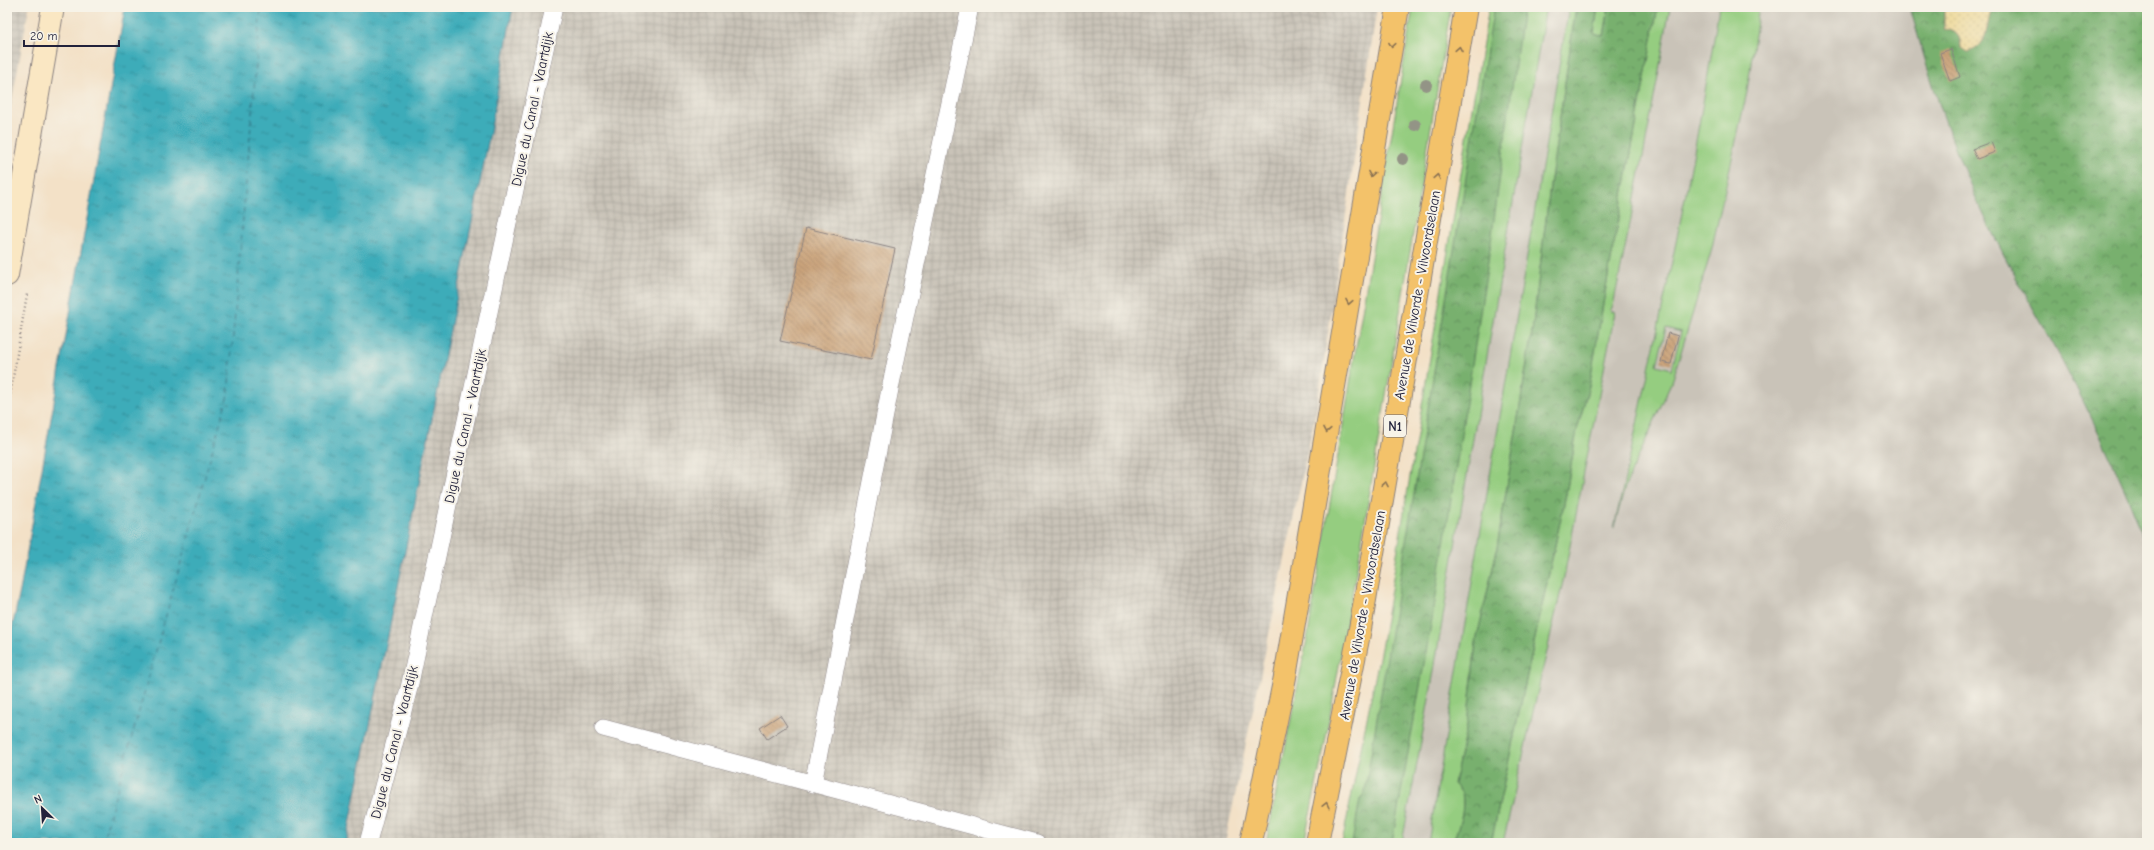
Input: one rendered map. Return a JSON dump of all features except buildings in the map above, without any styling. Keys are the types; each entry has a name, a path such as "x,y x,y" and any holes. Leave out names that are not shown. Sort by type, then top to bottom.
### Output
{"main road":[{"path":"7,275 53,7"},
{"path":"1251,843 1285,677 1398,7"},
{"name":"Avenue de Vilvorde - Vilvoordselaan","path":"1317,843 1360,629 1466,7"}],"lane":[{"name":"Digue du Canal - Vaartdijk","path":"368,843 409,688 554,7"},
{"path":"813,784 890,392 970,7"},
{"path":"603,728 1037,843"}],"shaded area":[{"path":"7,7 29,7 7,127"},
{"path":"513,7 1377,7 1317,406 1225,843 346,843 490,133"},
{"path":"1489,7 2147,7 2147,843 1342,843 1382,643"}],"green space":[{"path":"1413,7 1451,7 1360,551 1324,748 1304,843 1266,843 1308,634"},
{"path":"1489,7 1546,7 1430,694 1402,843 1342,843 1382,643"},
{"path":"1494,7 1523,7 1490,249 1435,602 1392,843 1352,843 1360,799 1365,792"},
{"path":"1569,7 1576,7 1551,179 1532,332 1496,554 1476,642 1467,725 1454,784 1462,794 1462,813 1459,827 1451,843 1428,843"},
{"path":"1576,7 1598,7 1594,33 1604,36 1609,7 1658,7 1604,298 1590,382 1577,430 1566,494 1491,843 1451,843 1459,827 1462,813 1462,794 1454,784 1467,725 1476,642 1496,554 1532,332 1551,179"},
{"path":"1598,7 1609,7 1604,36 1594,33"},
{"path":"1658,7 1670,7 1636,194 1613,306 1610,311 1615,312 1564,577 1503,843 1491,843 1566,494 1577,430 1590,382 1604,298"},
{"path":"1719,7 1759,7 1747,92 1711,252 1673,379 1625,487 1614,528 1671,268 1697,138","holes":["1666,328 1681,332 1672,369 1657,365"]},
{"path":"1910,7 1944,7 1944,29 1957,34 1960,40 1961,48 1987,33 1988,19 1992,7 2147,7 2147,546 2117,471 2094,423 2057,351 2005,258 1965,173 1935,91"}],"sand":[{"path":"1944,7 1992,7 1986,34 1979,46 1974,50 1967,52 1961,48 1960,40 1957,34 1944,29"}],"water":[{"path":"125,7 513,7 490,133 346,843 7,843 7,651 20,591"}],"ferry route":[{"path":"102,843 228,395 261,7"}]}
